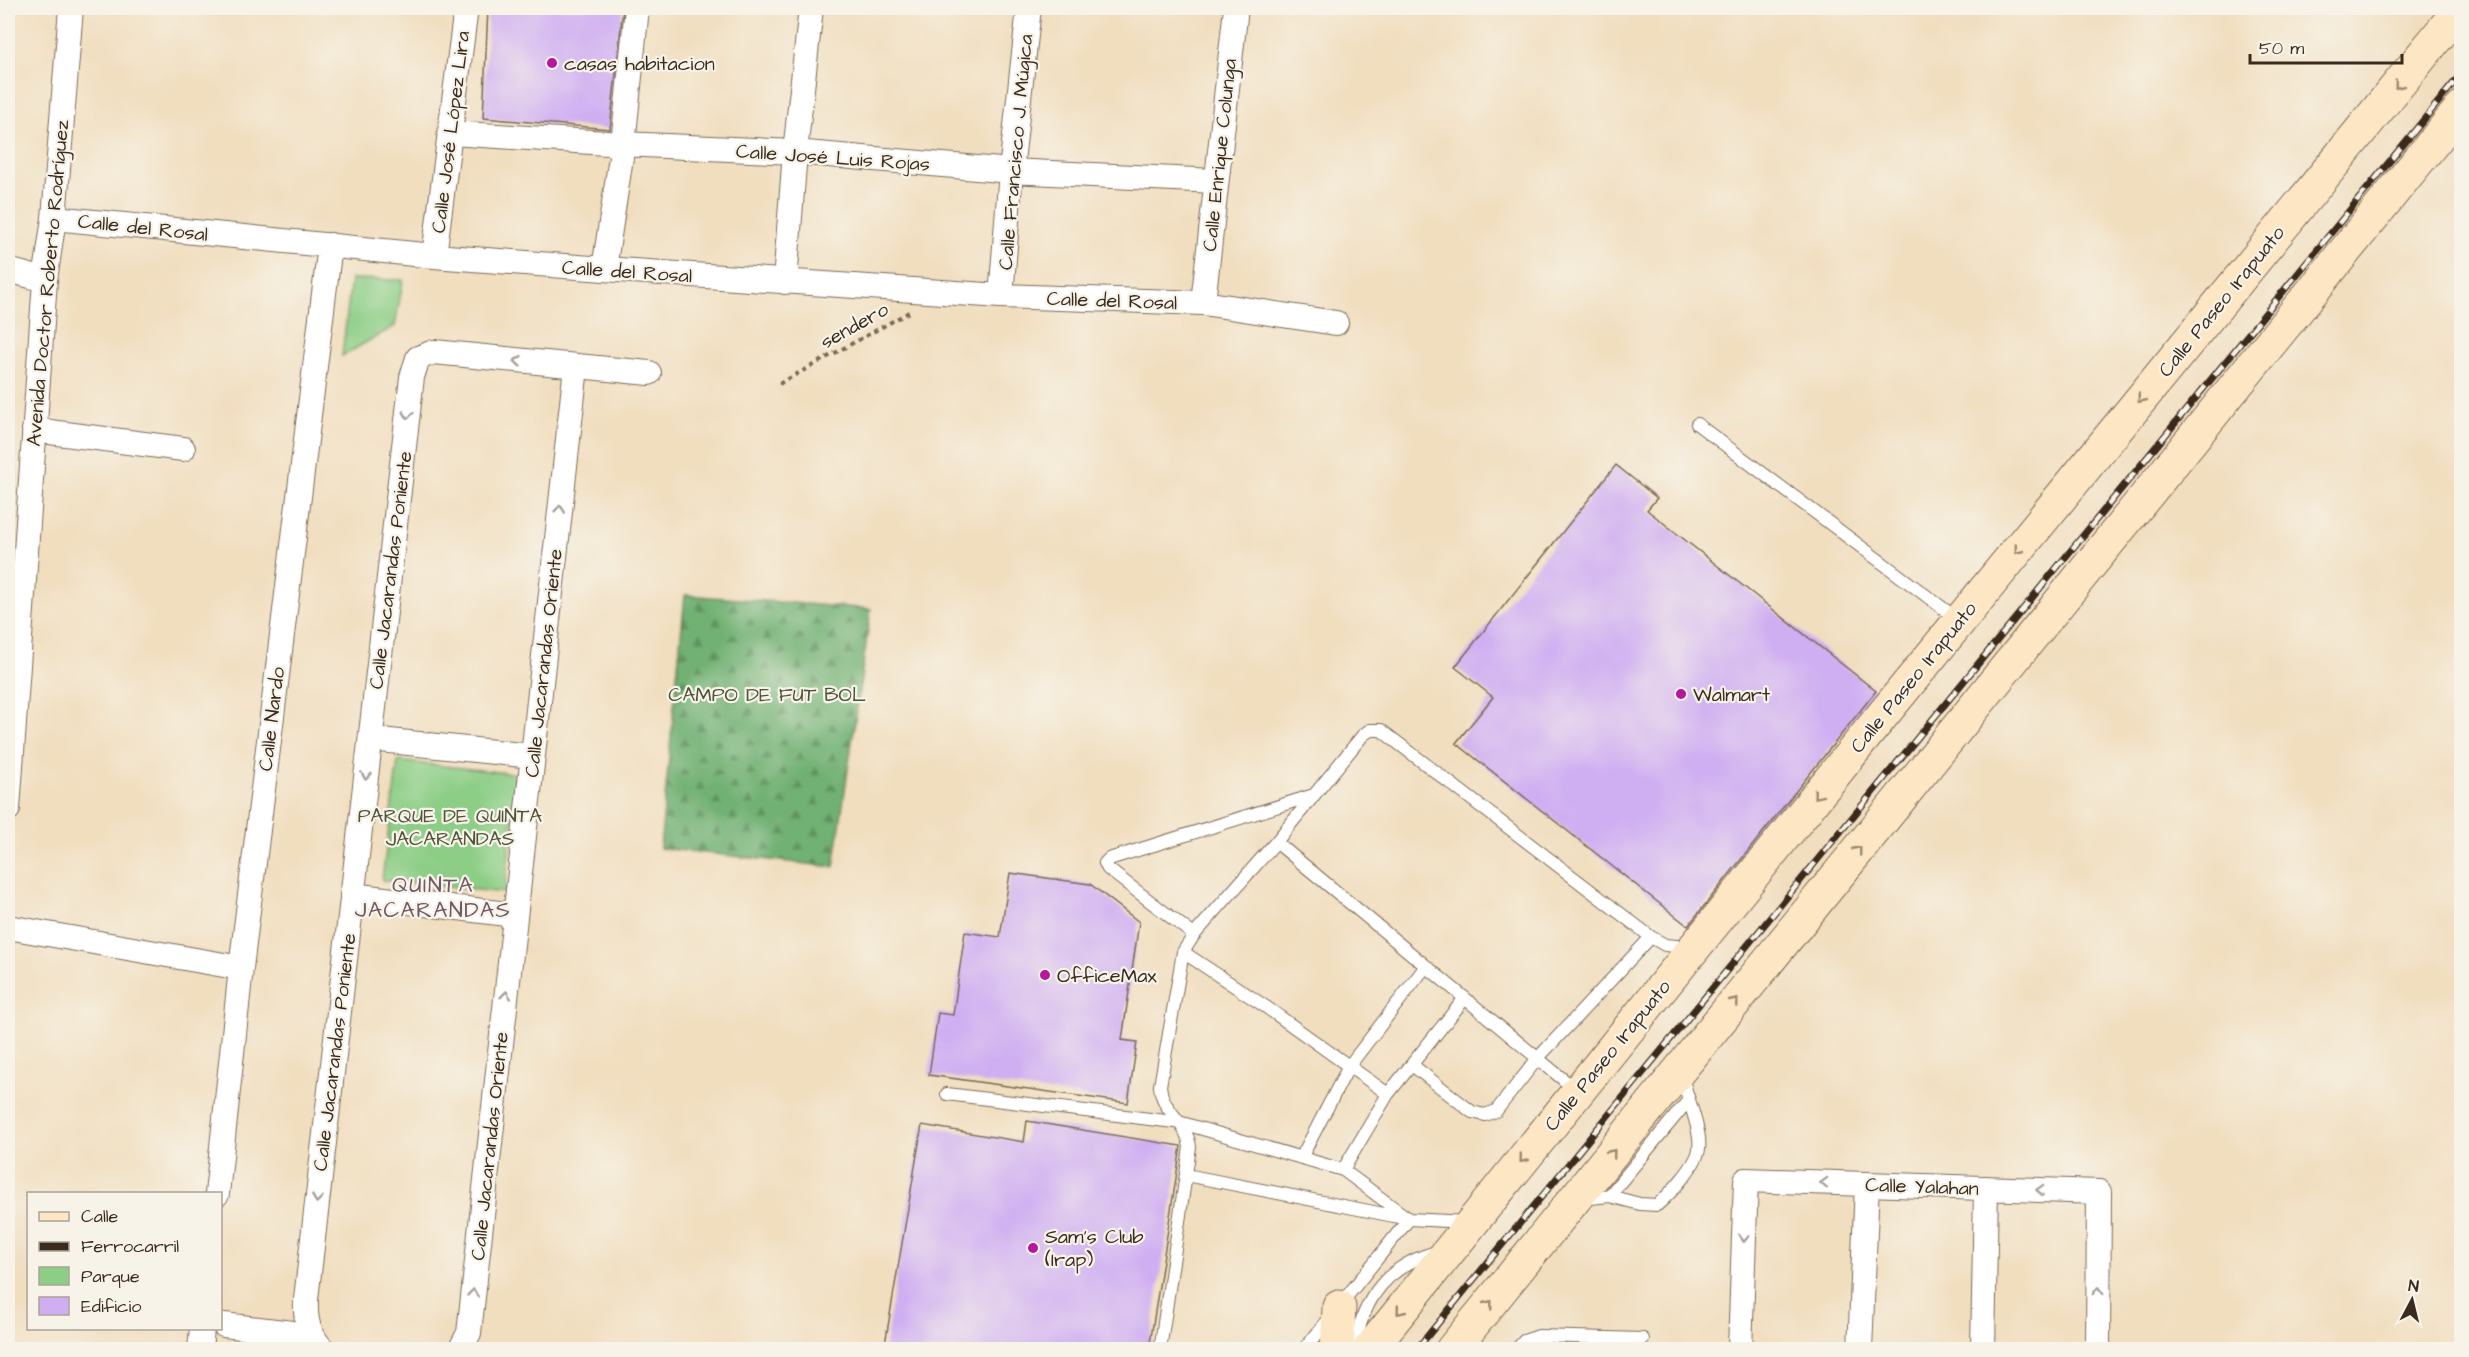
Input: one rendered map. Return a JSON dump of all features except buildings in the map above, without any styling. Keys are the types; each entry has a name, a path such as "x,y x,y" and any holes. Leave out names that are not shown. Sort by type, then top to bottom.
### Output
{"main road":[{"name":"Calle Paseo Irapuato","path":"1369,1350 1695,946 2462,8"},
{"path":"1452,1350 2462,107"},
{"path":"1337,1350 1339,1307"}],"street":[{"name":"Avenida Doctor Roberto Rodríguez","path":"8,809 45,280 54,218 71,8"},
{"name":"Calle José López Lira","path":"434,256 452,132 466,8"},
{"path":"604,269 623,144 637,8"},
{"path":"785,282 795,152 812,8"},
{"name":"Calle Francisco J. Múgica","path":"1001,296 1011,171 1029,8"},
{"name":"Calle Enrique Colunga","path":"1203,303 1236,8"},
{"name":"Calle José Luis Rojas","path":"452,132 623,144 795,152 1011,171 1215,181"},
{"name":"Calle del Rosal","path":"54,218 434,256 604,269 1001,296 1203,303 1336,323"},
{"name":"Calle Nardo","path":"217,1192 241,968 330,245"},
{"path":"8,270 45,280"},
{"name":"Calle Jacarandas Poniente","path":"317,1342 305,1318 306,1299 412,377 418,358 434,352 576,368"},
{"path":"576,368 649,373"},
{"name":"Calle Jacarandas Oriente","path":"460,1350 469,1333 576,368"},
{"path":"34,430 183,449"},
{"path":"371,739 532,756"},
{"path":"352,895 515,915"},
{"path":"8,927 241,968"},
{"name":"Calle Yalahan","path":"1740,1350 1746,1180 2098,1192 2098,1350"},
{"path":"1860,1350 1867,1184"},
{"path":"1983,1350 1986,1188"},
{"path":"222,1328 317,1342"},
{"path":"200,1350 211,1330"}],"lane":[{"path":"1697,424 1960,621"},
{"path":"1160,1350 1191,1147 1189,1134 1182,1123 1167,1109 1161,1098 1160,1086 1182,952 1363,735 1370,730 1381,730 1651,937 1672,947 1695,946"},
{"path":"1194,935 1108,869 1106,863 1109,859 1315,795"},
{"path":"1276,842 1578,1091"},
{"path":"1412,1065 1472,1112 1485,1115 1496,1111 1538,1058 1651,937"},
{"path":"1182,952 1388,1094"},
{"path":"1301,1158 1349,1066 1426,966"},
{"path":"1343,1170 1388,1094 1465,998"},
{"path":"1573,1200 1609,1196 1640,1204 1657,1205 1668,1196 1699,1150 1698,1137 1680,1069"},
{"path":"947,1094 1182,1123 1343,1170 1409,1219"},
{"path":"1609,1196 1687,1102"},
{"path":"1186,1175 1409,1219 1471,1222"},
{"path":"1304,1350 1409,1219"},
{"path":"1354,1350 1357,1333 1370,1297 1390,1275 1419,1256 1450,1248"},
{"path":"1516,1350 1524,1341 1539,1336 1643,1340"}],"path":[{"name":"sendero","path":"779,384 944,292"}],"green space":[{"path":"351,279 403,280 395,326 342,356"},
{"name":"CAMPO DE FUT BOL","path":"685,595 871,609 834,867 660,848"},
{"name":"PARQUE DE QUINTA JACARANDAS","path":"398,761 517,774 505,893 382,880"}],"railway":[{"path":"1416,1350 2462,73"}],"place":[{"name":"casas habitacion","path":"552,63"},
{"name":"Walmart","path":"1681,694"},
{"name":"OfficeMax","path":"1045,975"},
{"name":"Sam's Club (Irap)","path":"1033,1248"}],"district":[{"name":"QUINTA JACARANDAS","path":"433,896"}]}
